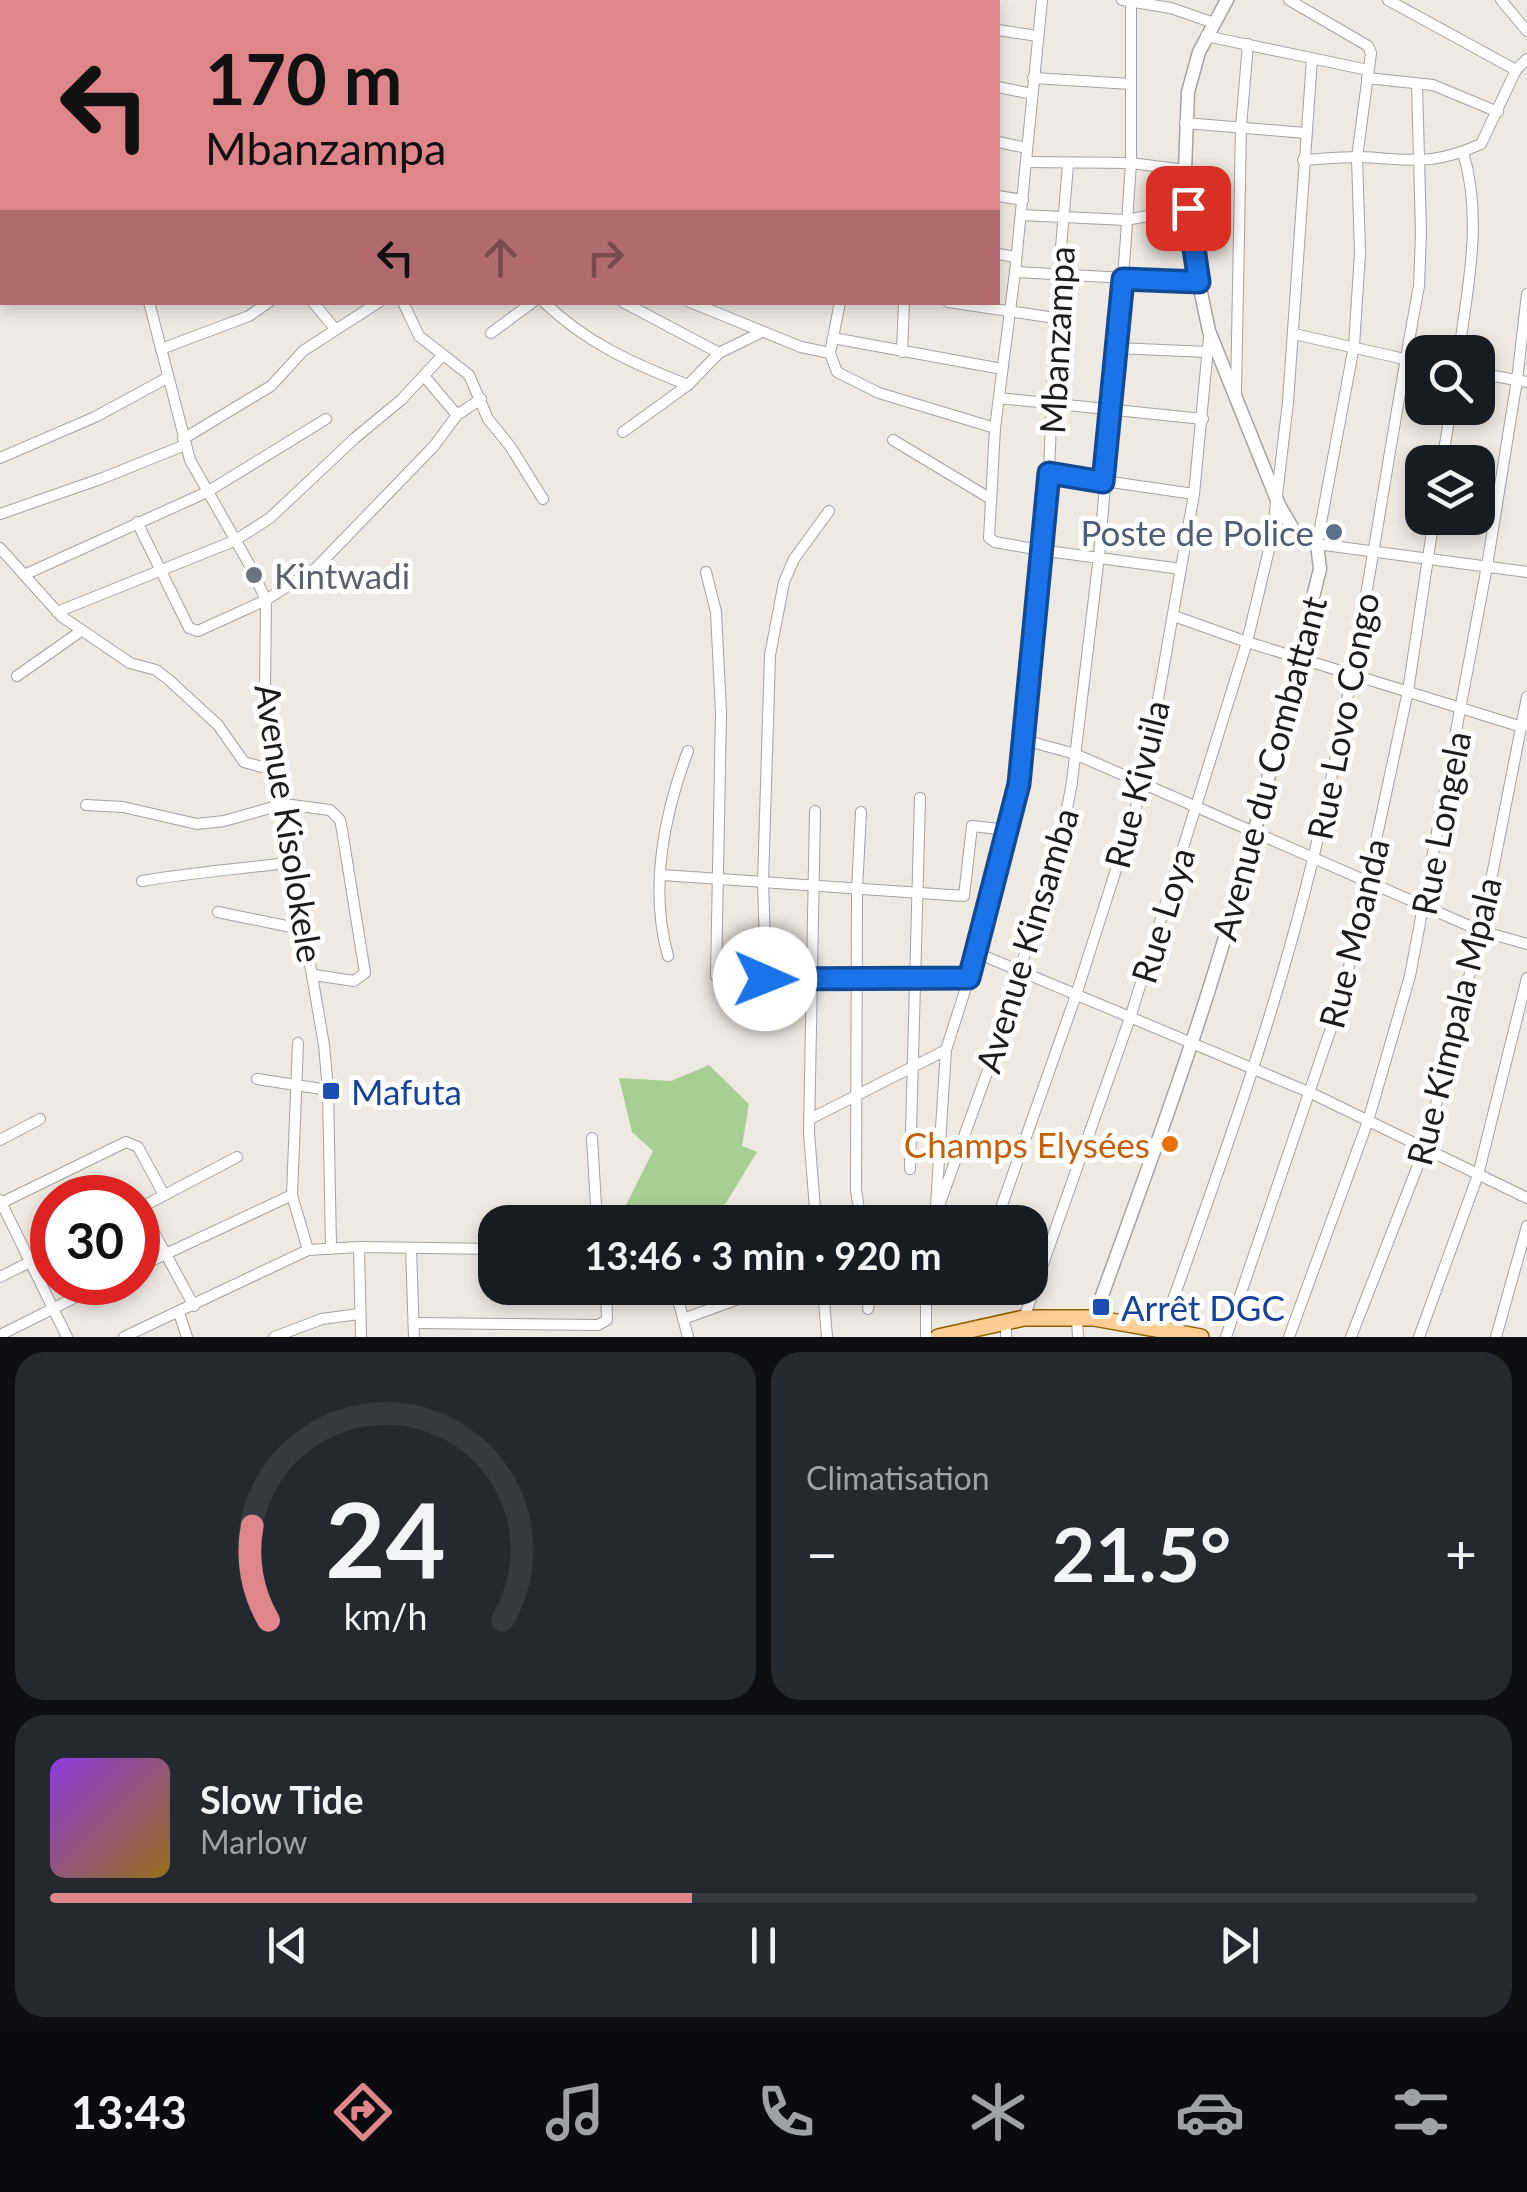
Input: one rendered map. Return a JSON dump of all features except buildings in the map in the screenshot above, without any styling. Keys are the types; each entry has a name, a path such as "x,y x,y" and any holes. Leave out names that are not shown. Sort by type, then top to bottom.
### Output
{"main road":[{"path":"938,1337 1006,1329 1024,1318 1086,1318 1201,1337"}],"street":[{"path":"1042,0 995,428 988,534 991,540 1040,550 1181,569"},
{"path":"1122,0 1171,8 1214,23"},
{"name":"Avenue Kinsamba","path":"940,1205 1062,835 1075,754 1099,556 1123,279 1130,163 1131,0"},
{"name":"Avenue du Combattant","path":"1086,1318 1192,1042 1254,833 1320,569 1318,544 1293,528 1279,505 1236,400 1210,331 1191,245 1185,170 1192,70 1227,0"},
{"path":"1289,0 1368,46 1372,53 1356,157 1360,252 1354,346 1318,544 1527,572"},
{"path":"1388,0 1516,70"},
{"path":"1501,0 1527,31"},
{"path":"1000,30 1037,36"},
{"path":"1206,36 1440,88 1498,112"},
{"path":"1236,400 1240,127 1248,44"},
{"path":"1303,160 1356,157 1418,162 1463,152 1486,138 1516,70 1527,58"},
{"name":"Rue Loya","path":"1024,1318 1131,1015 1247,642 1279,505 1312,59"},
{"path":"1033,78 1131,84"},
{"name":"Rue Lovo Congo","path":"1410,335 1419,286 1422,233 1416,84"},
{"path":"1000,87 1032,94"},
{"path":"1186,122 1306,133"},
{"path":"1000,142 1027,148"},
{"path":"1461,335 1475,233 1474,203 1463,152"},
{"path":"1026,162 1130,163 1185,170"},
{"name":"Mbanzampa","path":"937,1205 946,1050 977,953 1019,784 1049,473 1055,318 1068,165"},
{"path":"1000,196 1023,200"},
{"path":"1021,216 1126,220 1159,214"},
{"path":"1000,254 1016,257"},
{"path":"1015,272 1199,282"},
{"name":"Rue Longela","path":"1289,1337 1368,1122 1410,976 1522,381 1527,294"},
{"name":"Avenue Kisolokele","path":"150,305 184,442 266,600 265,690 314,975 328,1090 331,1247"},
{"path":"161,349 249,316 265,305"},
{"path":"316,305 336,329"},
{"path":"0,514 103,478 184,442 271,386 303,351 374,305"},
{"path":"404,305 419,336 469,375 488,418 543,499"},
{"path":"491,333 529,305"},
{"path":"548,305 589,340 621,359 688,385"},
{"path":"629,305 719,353"},
{"path":"697,305 800,348 830,354"},
{"path":"839,305 830,354 837,372 879,393 995,428"},
{"path":"902,352 904,305"},
{"path":"966,305 1055,318"},
{"name":"Rue Kivuila","path":"1002,1205 1076,994 1143,785 1194,494 1210,331"},
{"path":"622,432 688,385 719,353 762,332"},
{"path":"1294,334 1405,360"},
{"path":"833,338 1002,369"},
{"path":"1116,348 1208,352"},
{"path":"57,612 234,541 286,504 401,400 443,355"},
{"name":"Rue Lovo Congo","path":"1163,1328 1254,1069 1314,858 1352,674 1405,360"},
{"path":"424,376 457,415"},
{"path":"1495,376 1522,381"},
{"path":"0,458 95,418 167,378"},
{"path":"999,398 1203,418"},
{"path":"137,522 159,572 194,632 266,600 331,554 434,446 457,415 481,400"},
{"path":"24,575 207,492 326,419"},
{"path":"893,440 991,499"},
{"path":"1049,473 1194,494"},
{"path":"767,1006 763,882 767,699 777,607 794,558 830,511"},
{"name":"Rue Moanda","path":"1226,1337 1344,990 1408,691 1431,535"},
{"path":"0,548 57,612 81,631 130,663 156,670 169,680 218,726 244,762 269,769 277,766"},
{"path":"706,572 716,612 721,713 716,976 729,982 969,978"},
{"path":"1174,616 1298,658 1524,725"},
{"path":"17,676 81,631"},
{"name":"Rue Kimpala Mpala","path":"1351,1337 1424,1150 1481,930 1527,697"},
{"path":"1022,738 1075,754 1481,930 1527,944"},
{"path":"668,956 658,908 670,800 688,751"},
{"path":"910,1169 920,798"},
{"path":"86,806 123,807 197,824 234,819 284,804 336,814 351,878 365,974 354,982 314,975"},
{"path":"814,810 810,1119 815,1205"},
{"path":"858,1205 857,890 861,812"},
{"path":"662,875 964,896 972,826 1008,830"},
{"path":"142,881 195,871 293,862"},
{"path":"218,912 306,930"},
{"path":"977,953 1311,1093 1527,1198"},
{"path":"1419,1337 1478,1175 1527,978"},
{"path":"298,1044 292,1195 308,1250"},
{"path":"810,1119 946,1050"},
{"path":"258,1079 328,1090"},
{"path":"0,1140 40,1118"},
{"path":"592,1138 596,1205"},
{"path":"0,1277 30,1262 1,1206 130,1142 138,1146 164,1195"},
{"path":"160,1197 237,1156"},
{"path":"160,1255 292,1195"},
{"path":"1496,1337 1527,1226"},
{"path":"160,1244 194,1306"},
{"path":"359,1246 361,1337"},
{"path":"124,1337 308,1250 359,1246 478,1250"},
{"path":"411,1248 414,1337"},
{"path":"52,1305 67,1337"},
{"path":"0,1335 62,1305"},
{"path":"414,1323 598,1325 607,1320 607,1305"},
{"path":"679,1305 688,1337"},
{"path":"683,1319 722,1305"},
{"path":"824,1305 827,1337"},
{"path":"868,1309 869,1305"},
{"path":"926,1305 926,1337"},
{"path":"179,1313 187,1337"},
{"path":"274,1337 322,1319 359,1314"},
{"path":"1078,1337 1086,1318"},
{"path":"483,1323 486,1337"},
{"path":"562,1324 563,1337"}],"green space":[{"path":"709,1065 749,1104 742,1146 757,1152 724,1205 626,1205 653,1151 632,1132 619,1078 671,1081"}],"place":[{"name":"Poste de Police","path":"1334,532"},
{"name":"Kintwadi","path":"254,575"},
{"name":"Mafuta","path":"331,1091"},
{"name":"Champs Elysées","path":"1170,1144"},
{"name":"Arrêt DGC","path":"1101,1307"}],"route":[{"path":"765,979 969,978 1019,784 1049,473 1103,482 1123,279 1199,282 1188,208"}]}
